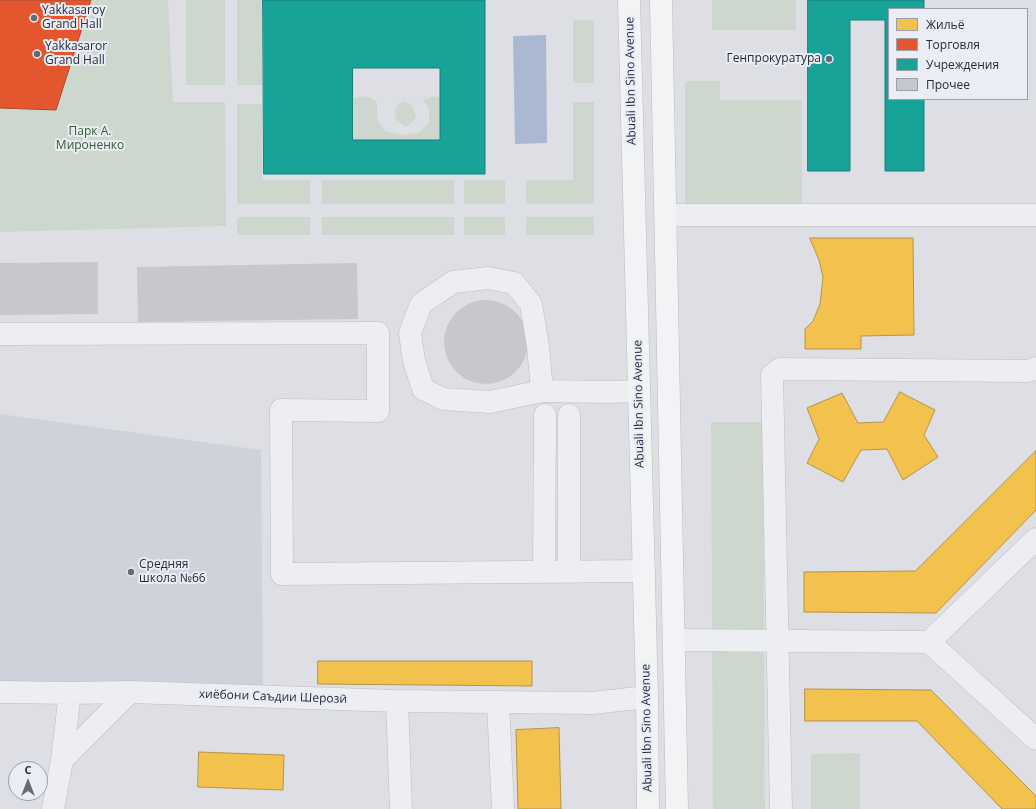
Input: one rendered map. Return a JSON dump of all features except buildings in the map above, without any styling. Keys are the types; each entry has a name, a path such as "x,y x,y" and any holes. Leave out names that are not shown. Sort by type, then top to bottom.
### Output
{"main road":[{"name":"Abuali Ibn Sino Avenue","path":"629,0 647,697 648,809"},
{"path":"661,0 677,809"}],"street":[{"path":"666,215 1036,215"},
{"path":"542,391 538,346 531,304 514,283 488,278 453,282 421,304 410,333 414,361 423,390 443,399 490,402 542,391 639,391"},
{"path":"0,334 378,333 378,411 280,410 282,574 644,571"},
{"path":"781,809 772,375 780,369 1028,371 1036,368"},
{"path":"544,572 545,415"},
{"path":"569,416 569,572"},
{"path":"929,642 1036,540"},
{"path":"674,640 929,642 1036,739"},
{"name":"хиёбони Саъдии Шерозӣ","path":"0,692 130,692 397,701 592,703 647,697"},
{"path":"62,760 130,692"},
{"path":"53,809 62,760 70,693"},
{"path":"397,701 400,809"},
{"path":"498,702 503,809"}],"shaded area":[{"name":"Средняя школа №66","path":"0,414 261,450 263,694 0,696"}],"green space":[{"name":"Парк А. Мироненко","path":"0,0 168,0 173,102 225,102 226,226 0,232"},
{"path":"186,0 225,0 225,85 186,85"},
{"path":"237,0 262,0 262,85 237,85"},
{"path":"712,0 796,0 796,30 712,30"},
{"path":"573,20 594,20 594,83 573,83"},
{"path":"685,81 720,81 720,100 802,100 802,207 685,207"},
{"path":"367,96 377,102 377,119 385,131 402,135 418,133 429,123 429,108 423,100 433,96 441,98 441,141 354,141 354,98"},
{"path":"402,101 412,105 416,116 414,121 406,127 395,119 395,109"},
{"path":"573,102 594,102 594,204 526,204 526,180 573,180"},
{"path":"237,104 262,104 262,180 310,180 310,204 237,204"},
{"path":"322,180 454,180 454,204 322,204"},
{"path":"464,180 505,180 505,204 464,204"},
{"path":"237,217 310,217 310,235 237,235"},
{"path":"322,217 454,217 454,235 322,235"},
{"path":"464,217 505,217 505,235 464,235"},
{"path":"526,217 594,217 594,235 526,235"},
{"path":"711,422 763,422 765,809 713,809"},
{"path":"860,753 860,809 811,809 811,754"}],"water":[{"path":"546,35 547,143 515,144 513,36"}],"place":[{"name":"Yakkasaroy Grand Hall","path":"34,18"},
{"name":"Yakkasaror Grand Hall","path":"37,54"},
{"name":"Генпрокуратура","path":"829,59"},
{"name":"Средняя школа №66","path":"131,572"}]}
